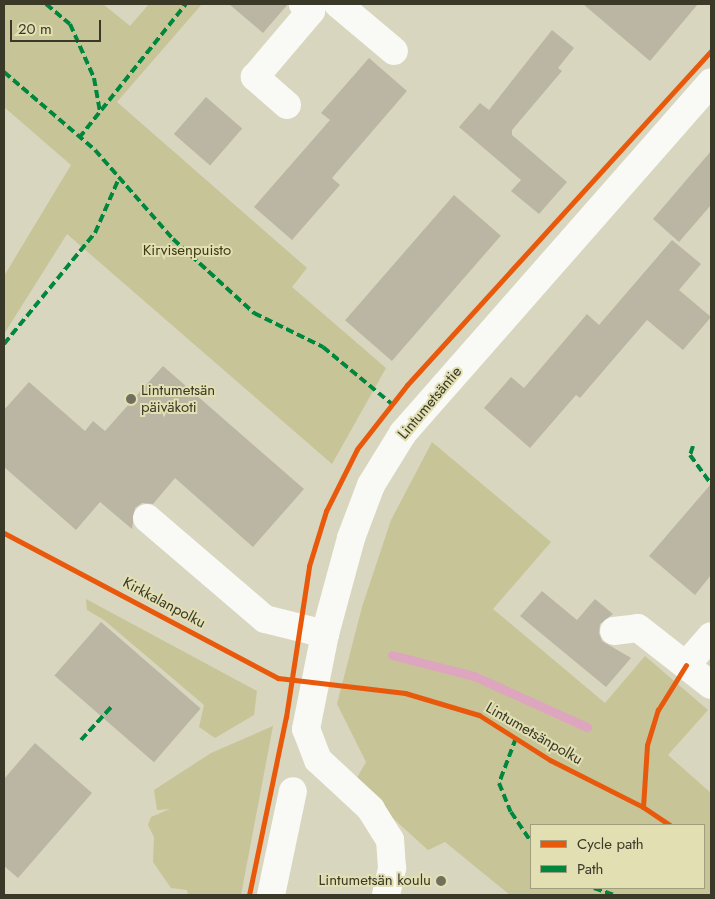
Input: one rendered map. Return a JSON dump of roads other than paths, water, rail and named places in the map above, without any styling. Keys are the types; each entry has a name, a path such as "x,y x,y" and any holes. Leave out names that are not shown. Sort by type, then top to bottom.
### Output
{"street":[{"path":"287,105 255,77 311,10 303,4"},
{"path":"338,4 394,51"},
{"name":"Lintumetsäntie","path":"386,895 392,868 390,840 371,809 318,760 306,729 325,634 351,538 371,485 403,433 711,82"},
{"path":"147,518 265,619 325,634"},
{"path":"614,631 638,628 711,685"},
{"path":"686,665 711,636"},
{"path":"271,895 293,791"}],"waterway":[{"path":"392,655 474,676 587,727"}],"place":[{"name":"Lintumetsän päiväkoti","path":"131,399"},
{"name":"Lintumetsän koulu","path":"441,881"}],"park label":[{"name":"Kirvisenpuisto","path":"187,251"}]}
